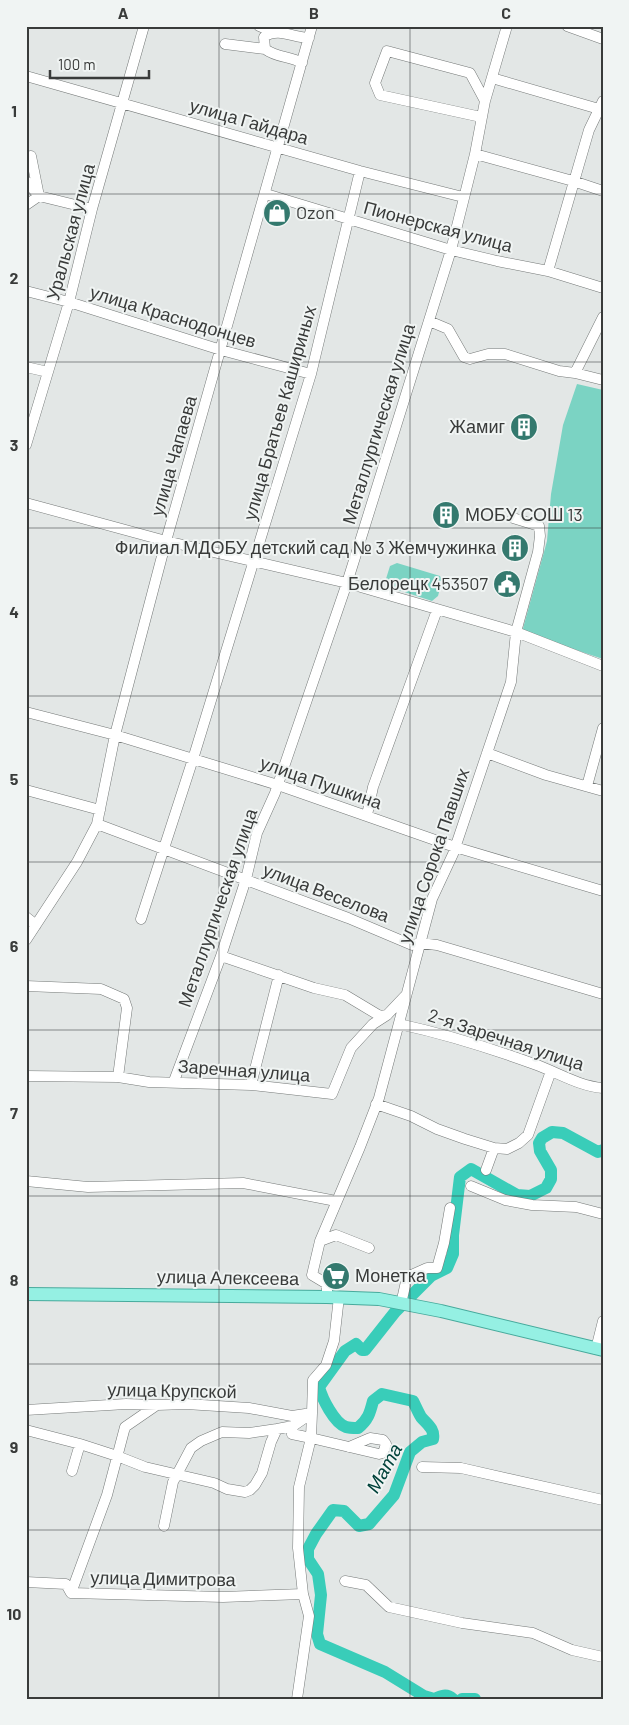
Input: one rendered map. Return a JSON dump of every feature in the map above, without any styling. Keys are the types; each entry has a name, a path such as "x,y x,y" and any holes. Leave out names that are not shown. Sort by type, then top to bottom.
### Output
{"main road":[{"name":"улица Алексеева","path":"26,1294 379,1299 599,1349"}],"street":[{"name":"Уральская улица","path":"26,444 69,302 92,209 144,26"},
{"path":"259,26 273,32 299,38 309,38"},
{"name":"улица Чапаева","path":"26,940 77,862 97,824 115,736 166,541 266,194 312,26"},
{"name":"Металлургическая улица","path":"174,1081 221,956 246,879 257,833 278,785 347,583 451,250 475,154 484,101 507,26"},
{"path":"567,26 603,39"},
{"path":"265,49 264,37 273,32"},
{"path":"225,44 265,49 273,55 292,58 302,64"},
{"path":"481,117 380,95 375,83 387,51 470,73 484,101"},
{"name":"улица Гайдара","path":"26,76 360,171 463,196"},
{"path":"492,78 601,105 589,130 548,271"},
{"path":"475,154 603,191"},
{"path":"31,156 39,196"},
{"name":"улица Братьев Кашириных","path":"141,919 194,759 311,374 360,171"},
{"path":"26,181 39,196 92,209"},
{"name":"Пионерская улица","path":"266,194 451,250 548,271 603,288"},
{"path":"26,205 39,196"},
{"name":"улица Краснодонцев","path":"26,291 69,302 221,350 311,374"},
{"path":"575,373 603,317"},
{"path":"429,321 448,330 464,356 470,359 488,354 504,354 559,371 603,380"},
{"path":"26,367 48,372"},
{"path":"26,503 166,541 347,583 516,632 603,666"},
{"name":"улица Сорока Павших","path":"333,1297 326,1284 312,1276 320,1241 376,1104 432,900 455,847 512,682 516,632 538,552 540,536 539,526 513,518"},
{"path":"367,815 373,787 437,610"},
{"name":"улица Пушкина","path":"26,712 115,736 278,785 455,847 603,892"},
{"path":"587,786 603,728"},
{"path":"487,753 546,775 603,791"},
{"path":"26,790 100,810"},
{"name":"улица Веселова","path":"97,824 348,918 412,945 420,943 437,945 603,994"},
{"path":"26,917 36,925"},
{"path":"221,956 314,988 345,995 380,1016 387,1015"},
{"path":"251,1085 279,975"},
{"path":"26,986 101,989 124,999 127,1008 118,1077"},
{"name":"Заречная улица","path":"26,1076 118,1077 149,1082 174,1081 251,1085 332,1094 351,1048 373,1024 387,1015 406,994"},
{"name":"2-я Заречная улица","path":"399,1024 497,1051 574,1081 603,1088"},
{"path":"376,1104 494,1148 506,1149 519,1143 528,1135 551,1071"},
{"path":"486,1170 494,1148"},
{"path":"26,1182 88,1187 242,1183 336,1201"},
{"path":"471,1186 505,1200 532,1205 576,1207 603,1214"},
{"path":"403,1304 406,1277 427,1268 437,1268 444,1243 450,1208"},
{"path":"320,1241 336,1235 369,1248"},
{"path":"297,1699 309,1616 303,1594 298,1548 299,1487 311,1438 313,1380 326,1365 334,1341 333,1297"},
{"path":"599,1349 603,1320"},
{"name":"улица Крупской","path":"26,1410 126,1404 186,1404 249,1408 292,1416 312,1413"},
{"path":"71,1593 106,1495 125,1427 157,1405"},
{"path":"164,1526 173,1482 191,1448 201,1440 222,1432 249,1433 293,1426 312,1413"},
{"path":"293,1426 292,1434 349,1447"},
{"path":"26,1430 80,1444 145,1466 214,1483 227,1489 245,1492 250,1490 262,1473 277,1429"},
{"path":"72,1471 80,1444"},
{"path":"422,1467 461,1468 603,1500"},
{"path":"345,1581 366,1585 389,1607 462,1623 533,1633 572,1650 603,1657"},
{"name":"улица Димитрова","path":"26,1582 66,1584 71,1593 223,1597 303,1594"}],"green space":[{"path":"577,384 603,390 603,659 522,632 547,541 551,494 563,425"},
{"path":"397,563 440,576 442,581 438,596 432,601 389,587 385,582 390,566"}],"waterway":[{"name":"Мата","path":"434,1699 424,1696 385,1672 320,1644 317,1634 321,1595 318,1574 308,1559 308,1549 333,1510 344,1511 359,1526 369,1524 394,1495 410,1452 422,1442 433,1439 433,1432 421,1417 413,1401 382,1394 373,1401 368,1416 358,1428 346,1427 337,1421 319,1387 345,1351 356,1344 362,1350 365,1350 395,1312 431,1276 447,1268 453,1254 453,1235 460,1177 471,1169 517,1195 530,1196 546,1188 551,1179 551,1170 540,1151 539,1143 542,1138 552,1132 563,1133 598,1152 603,1150"},
{"name":"Мата","path":"434,1699 442,1696 453,1699"},
{"name":"Мата","path":"462,1699 475,1699"}],"place":[{"name":"Ozon","path":"277,213"},
{"name":"Жамиг","path":"524,427"},
{"name":"МОБУ СОШ 13","path":"446,515"},
{"name":"Филиал МДОБУ детский сад № 3 Жемчужинка","path":"515,548"},
{"name":"Белорецк 453507","path":"507,584"},
{"name":"Монетка","path":"336,1276"}]}
